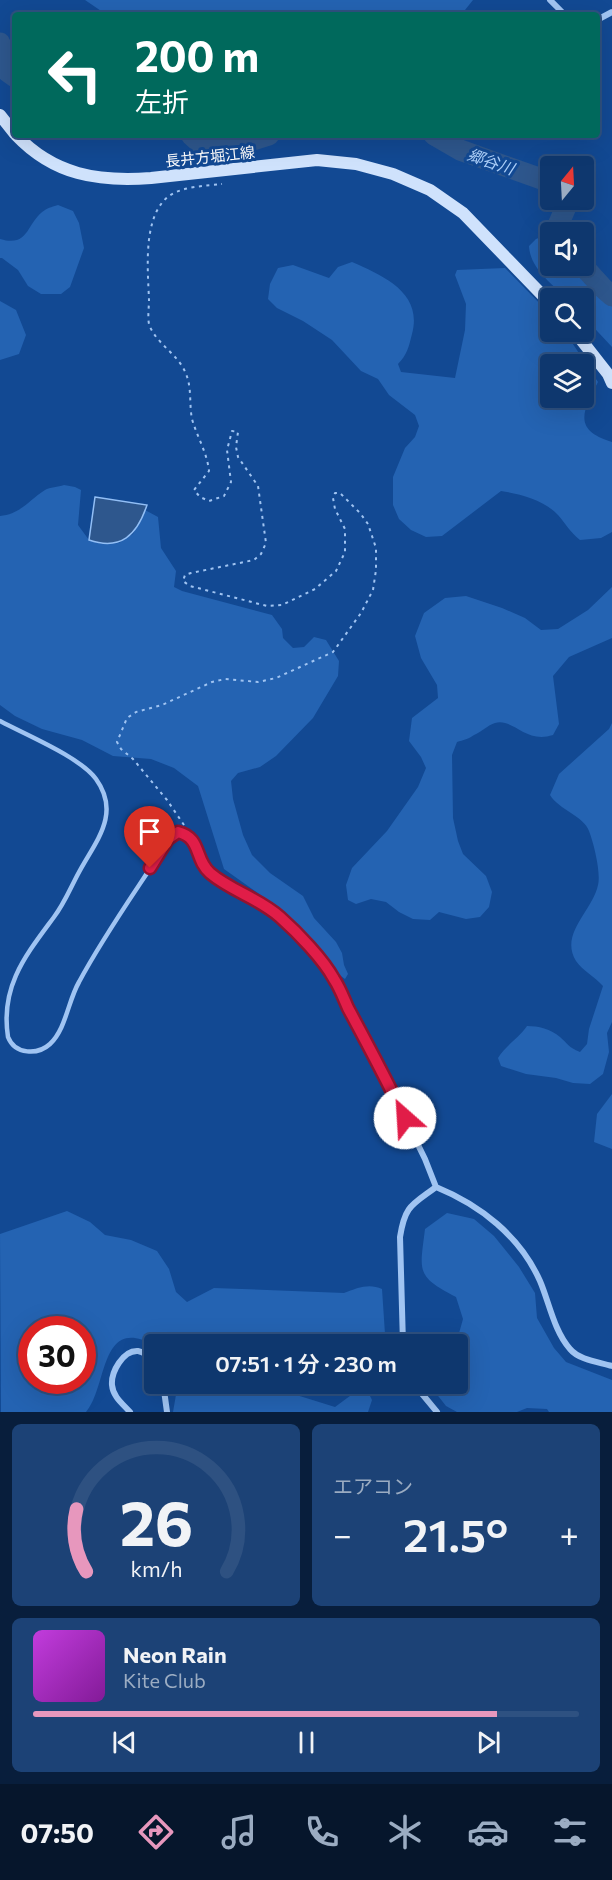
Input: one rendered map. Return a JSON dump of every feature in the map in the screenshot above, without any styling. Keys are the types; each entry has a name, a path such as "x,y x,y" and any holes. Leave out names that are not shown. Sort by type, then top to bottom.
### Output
{"main road":[{"name":"長井方堀江線","path":"0,115 12,130"},
{"name":"長井方堀江線","path":"19,138 55,165 90,177 105,179 151,178 317,160 356,164 393,174 430,190 463,213 540,293"},
{"path":"583,342 608,374 612,383"}],"street":[{"path":"550,0 562,12"},
{"path":"161,852 173,834 178,832 190,836 207,871 219,881 254,899 279,916 334,977 425,1159 436,1187 464,1200 494,1220 530,1262 569,1348 576,1354 612,1366"},
{"path":"403,1334 400,1237 402,1222 407,1209 436,1187"},
{"path":"130,1411 116,1396 112,1385 114,1372 120,1360 131,1352 139,1351 144,1354"},
{"path":"165,1394 167,1412"},
{"path":"422,1394 437,1412"},
{"path":"118,1412 130,1411"}],"lane":[{"path":"0,721 84,766 97,780 107,814 104,829 77,874 64,903 25,952 7,983 4,1004 6,1029 10,1041 19,1048 31,1053 42,1050 51,1043 62,1024 77,985 107,933 161,852"}],"path":[{"path":"185,834 184,823 179,815 117,742 127,718 136,712 162,705 212,682 225,679 258,682 276,678 333,652 361,614 373,590 376,570 376,548 368,524 340,493 335,493 333,498 335,508 345,530 345,552 336,571 315,589 282,605 267,606 190,586 183,581 185,575 190,573 255,560 266,543 258,486 238,457 236,447 238,432 232,431 228,440 231,482 224,496 209,501 200,497 194,490 209,471 208,458 192,419 188,377 182,363 166,349 149,326 148,243 162,203 171,195 184,190 230,182"}],"shaded area":[{"path":"85,0 473,0 463,12 103,12"},
{"path":"58,205 73,211 79,223 84,248 70,287 61,294 41,294 28,286 18,270 0,258 0,239 17,240 27,232 46,209"},
{"path":"540,237 540,272 530,254 529,246"},
{"path":"352,262 388,280 406,297 412,307 414,320 409,346 398,364 401,372 455,378 465,330 466,304 455,275 457,270 505,268 540,304 540,342 572,342 580,354 540,354 540,408 586,408 584,418 591,432 612,442 612,532 601,538 580,540 546,505 524,496 501,491 442,536 426,537 411,530 399,519 393,505 393,477 405,448 415,437 419,426 415,415 389,395 378,379 361,371 332,340 303,321 277,308 268,299 270,284 278,268 293,265 329,278 338,267"},
{"path":"543,276 589,276 612,299 612,347 594,328 594,288 556,288"},
{"path":"0,301 16,310 26,335 19,354 0,360"},
{"path":"594,376 598,382 594,390"},
{"path":"64,485 81,490 78,525 89,540 102,544 119,543 133,534 145,510 158,517 161,548 176,571 174,587 272,615 282,629 283,638 293,648 304,647 314,637 326,640 339,661 338,676 313,718 276,756 260,767 238,773 231,781 233,799 243,835 252,855 270,873 303,896 314,918 336,942 342,953 348,974 345,979 334,971 283,911 224,869 198,786 174,768 151,759 113,756 82,740 42,729 15,716 0,705 0,516 19,510 47,489"},
{"path":"95,497 147,505 138,525 126,538 119,542 100,543 89,540"},
{"path":"612,587 612,638 569,657 553,676 559,724 553,735 535,736 502,722 495,723 470,738 457,742 452,755 453,818 458,841 463,854 486,876 492,892 489,907 480,917 466,919 439,912 430,920 413,919 386,902 371,899 356,904 348,900 346,885 352,868 387,831 418,787 426,768 409,741 412,718 438,698 437,685 421,658 415,636 424,613 445,598 466,596 525,618 541,630 558,629 588,610"},
{"path":"612,723 612,1022 607,1033 609,1052 603,1074 590,1084 573,1083 526,1074 501,1066 498,1058 527,1026 540,1027 553,1032 580,1052 587,1044 589,1029 603,986 576,961 572,951 572,941 574,932 595,894 599,880 598,866 593,843 586,826 550,795 559,774 609,729"},
{"path":"612,1094 612,1149 594,1142 597,1114"},
{"path":"67,1211 90,1222 105,1235 131,1240 157,1251 169,1269 176,1292 187,1302 214,1288 344,1293 372,1286 382,1289 385,1334 144,1334 144,1341 136,1338 123,1339 114,1346 96,1392 96,1316 18,1316 18,1394 95,1394 86,1412 1,1412 0,1234"},
{"path":"447,1213 474,1219 494,1236 519,1267 535,1293 537,1318 554,1348 566,1362 612,1380 612,1412 549,1412 547,1409 527,1408 517,1412 457,1412 446,1406 437,1394 468,1394 468,1334 459,1334 463,1319 456,1297 433,1283 423,1271 422,1254 425,1229"},
{"path":"176,1394 293,1394 335,1407 353,1394 369,1394 372,1400 368,1412 173,1412"}],"waterway":[{"name":"郷谷川","path":"0,43 8,72 12,75"},
{"name":"郷谷川","path":"194,138 201,144 259,138"},
{"name":"郷谷川","path":"439,138 460,150 540,178"},
{"name":"郷谷川","path":"559,222 565,210"},
{"name":"郷谷川","path":"592,276 612,296"}],"route":[{"path":"150,868 173,834 178,832 185,834 190,836 195,843 207,871 219,881 254,899 279,916 334,977 405,1118"}]}
